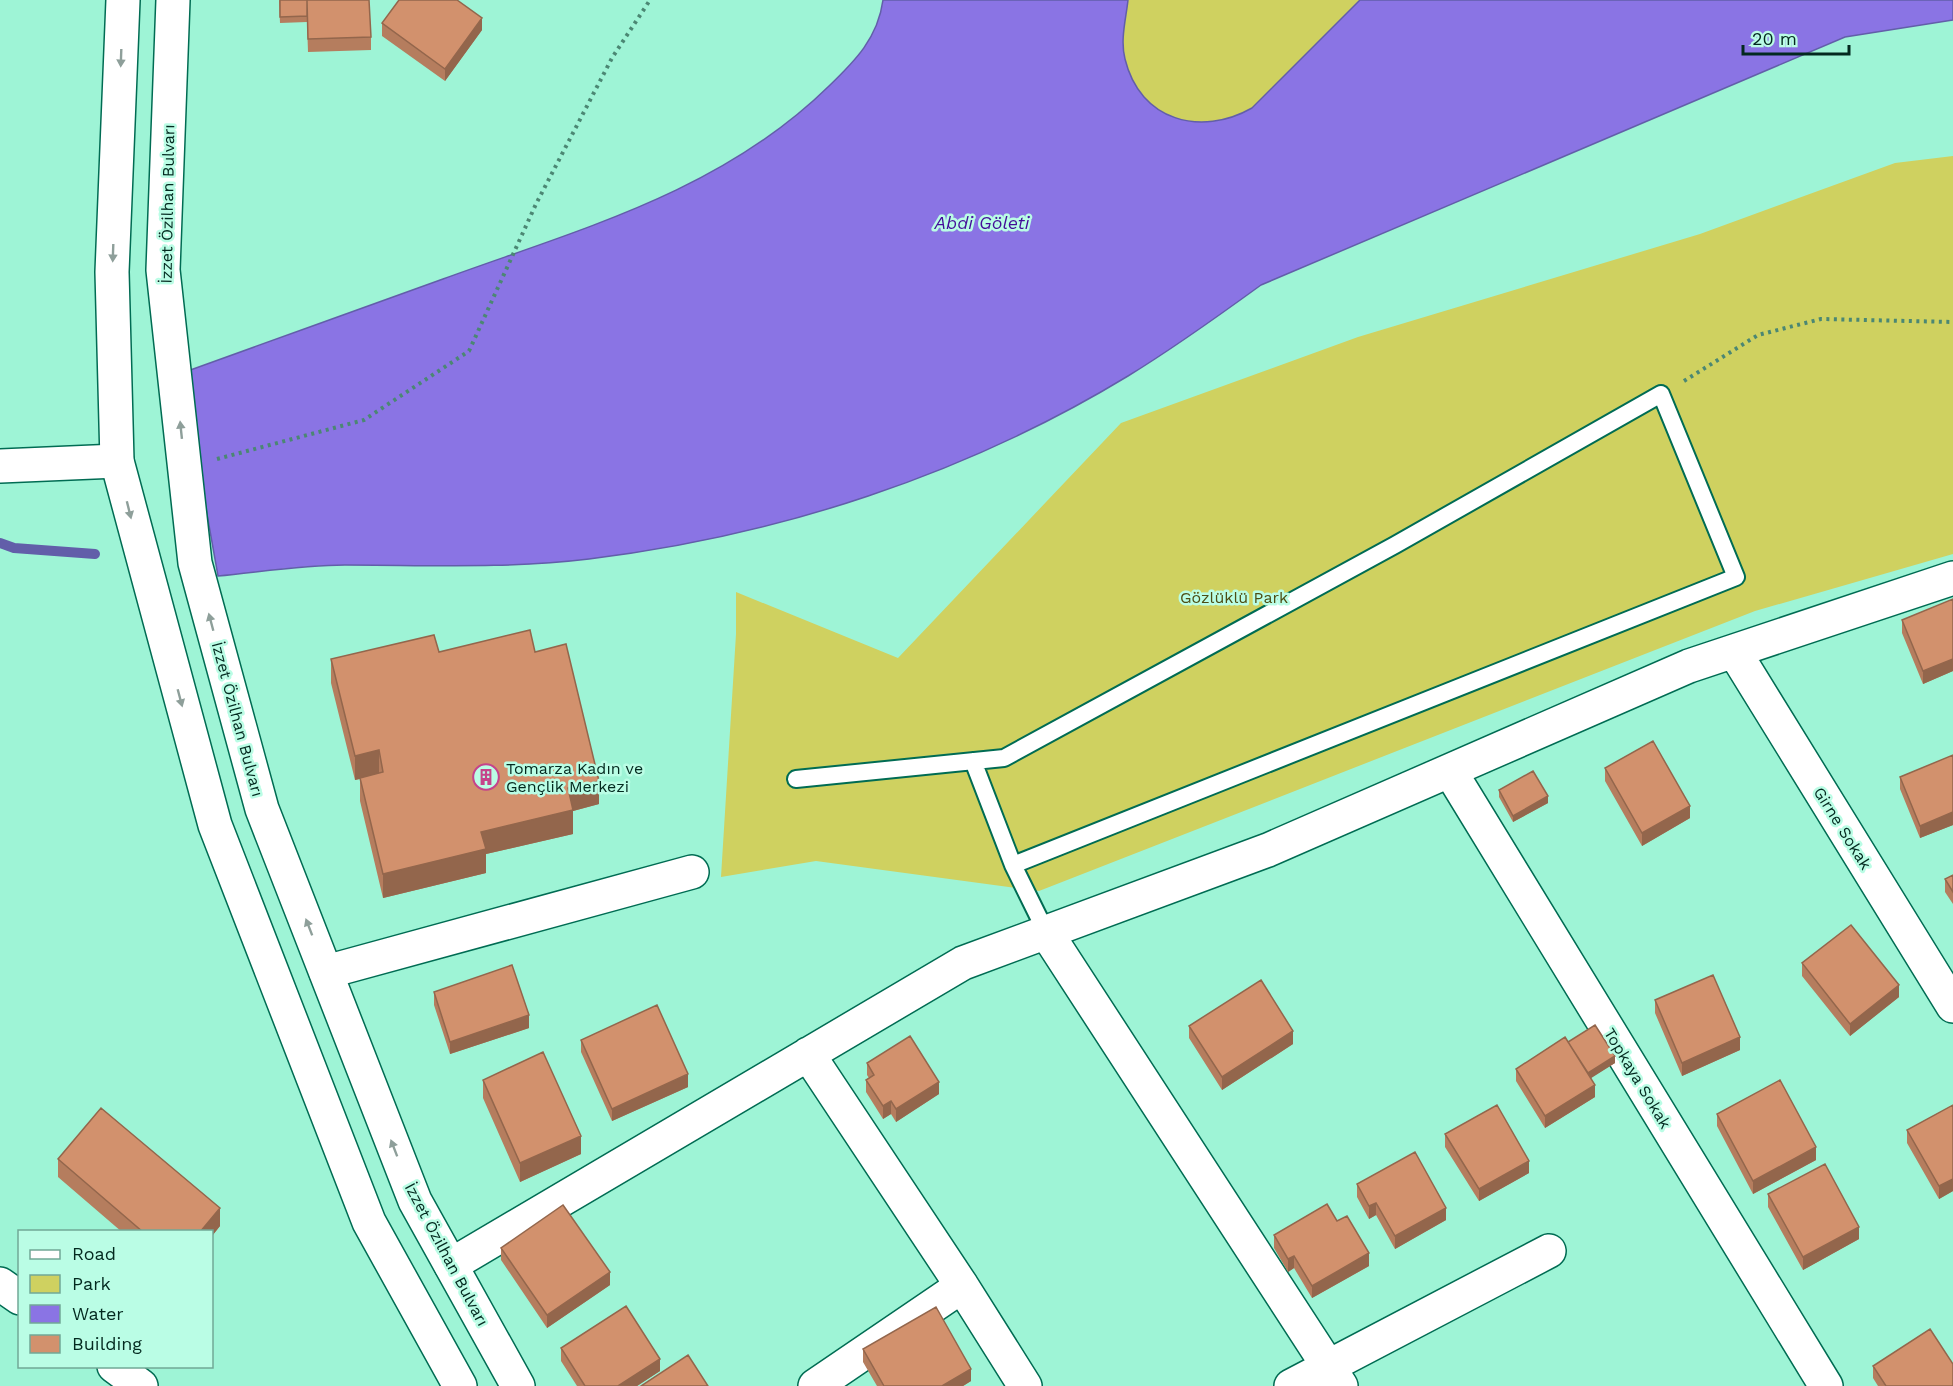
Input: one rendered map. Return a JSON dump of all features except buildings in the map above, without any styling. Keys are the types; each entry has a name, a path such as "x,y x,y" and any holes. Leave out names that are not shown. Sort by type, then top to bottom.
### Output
{"street":[{"path":"123,0 112,272 117,460 215,825 369,1222 460,1386"},
{"name":"İzzet Özilhan Bulvarı","path":"173,0 163,270 195,563 262,809 415,1201 518,1386"},
{"path":"0,466 117,460"},
{"path":"451,1265 963,963 1268,850 1689,666 1953,578"},
{"name":"Girne Sokak","path":"1734,651 1953,1006"},
{"name":"Topkaya Sokak","path":"1450,771 1826,1386"},
{"path":"326,972 692,872"},
{"path":"1046,932 1334,1376"},
{"path":"808,1054 962,1286 1025,1386"},
{"path":"1292,1386 1334,1376 1550,1251"},
{"path":"0,1284 18,1297"},
{"path":"815,1386 962,1286"},
{"path":"117,1368 141,1386"}],"lane":[{"path":"796,779 1004,758 1395,544 1661,394 1736,577 1013,865"},
{"path":"973,761 1013,865 1046,932"}],"path":[{"path":"185,467 364,420 469,351 552,173 612,58 650,0"},
{"path":"1661,394 1758,335 1821,319 1953,322"}],"green space":[{"path":"1128,0 1360,0 1252,108 1233,117 1193,122 1175,118 1158,109 1144,97 1133,80 1125,59 1123,44"},
{"name":"Gözlüklü Park","path":"1953,156 1953,554 1755,611 1039,891 816,861 721,877 736,634 736,592 898,658 1121,423 1358,337 1700,234 1895,163"}],"water":[{"name":"Abdi Göleti","path":"883,0 1128,0 1123,44 1125,59 1133,80 1144,97 1158,109 1175,118 1193,122 1233,117 1252,108 1360,0 1953,0 1953,20 1845,37 1261,285 1128,376 1066,411 1002,443 868,496 730,535 660,549 589,559 467,566 329,565 218,576 182,373 597,224 647,204 696,180 742,154 787,123 829,86 856,58 871,37"}],"waterway":[{"path":"0,543 14,548 95,554"}],"place":[{"name":"Tomarza Kadın ve Gençlik Merkezi","path":"486,777"}]}
